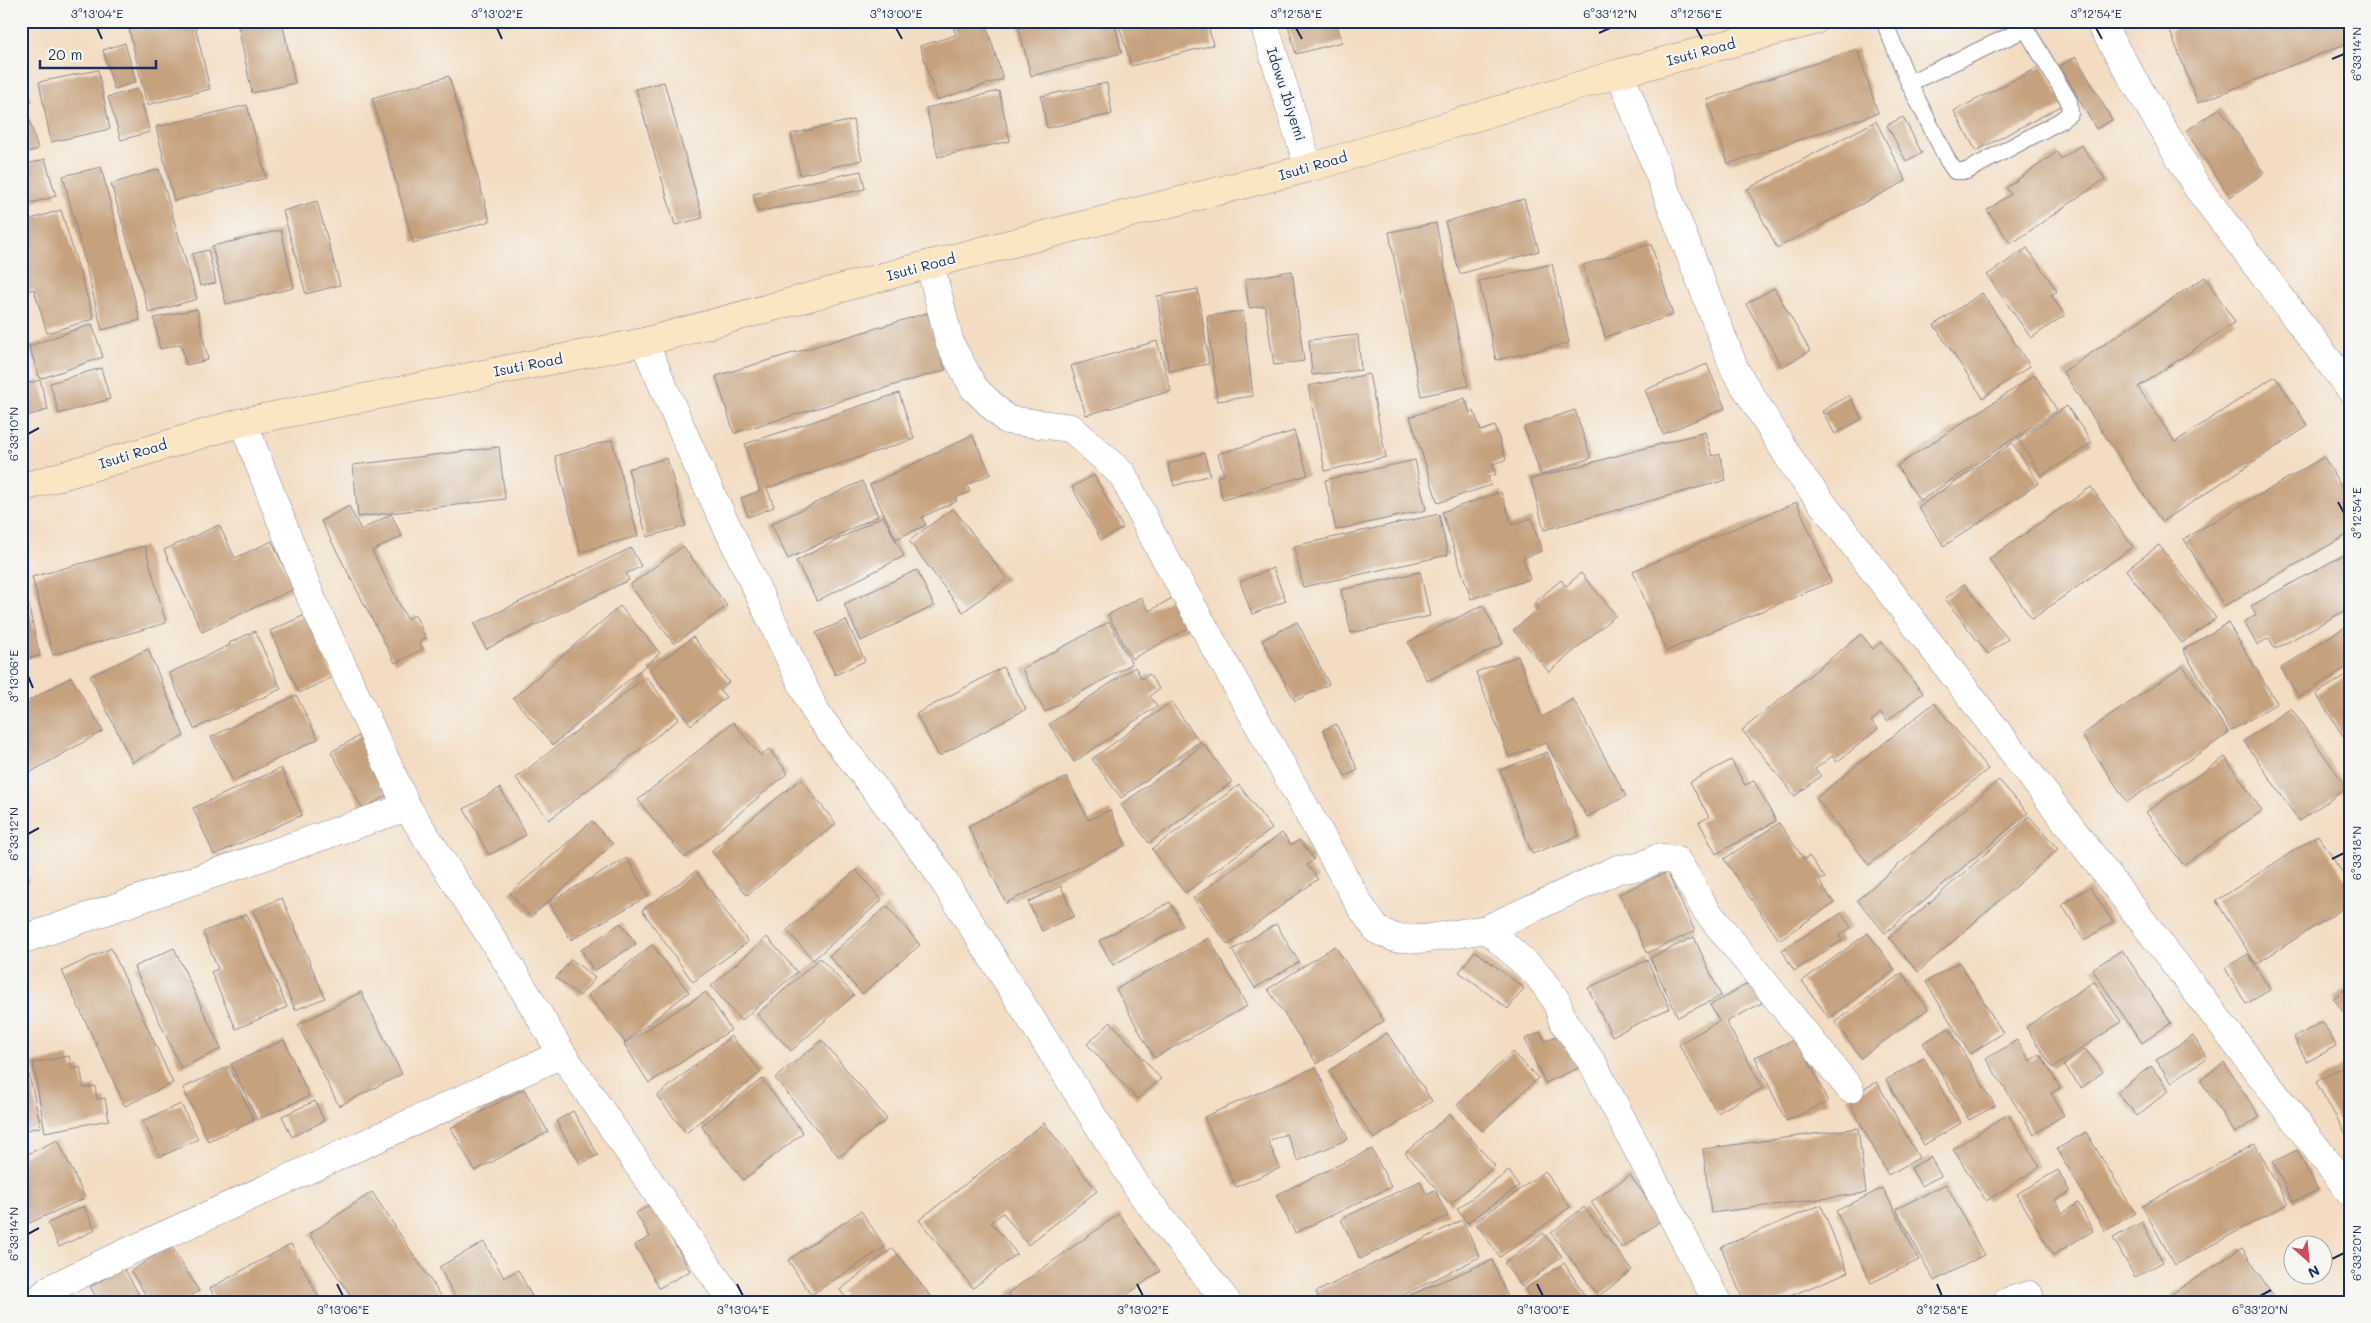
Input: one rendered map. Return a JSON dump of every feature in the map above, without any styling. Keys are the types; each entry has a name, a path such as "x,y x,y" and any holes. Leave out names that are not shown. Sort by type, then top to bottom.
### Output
{"street":[{"name":"Idowu Ibiyemi","path":"1263,21 1309,168"},
{"name":"Isuti Road","path":"21,488 243,422 644,342 930,264 1309,168 1620,73 1814,21"},
{"path":"2099,21 2197,186 2350,389"},
{"path":"1620,73 1734,370 1796,469 2350,1192"},
{"path":"930,264 950,344 974,388 1007,420 1071,428 1123,476 1155,540 1361,907 1377,930 1395,938 1423,939 1487,929 1618,870 1640,867 1658,858 1677,861 1706,910 1850,1089"},
{"path":"644,342 696,462 816,713 933,864 1142,1194 1227,1302"},
{"path":"243,422 312,600 407,807 511,968 562,1054 732,1302"},
{"path":"21,940 407,807"},
{"path":"1487,929 1537,974 1556,1000 1563,1021 1593,1064 1717,1302"},
{"path":"36,1302 50,1289 96,1266 562,1054"}],"lane":[{"path":"1884,21 1909,84 1948,162 1955,171 1967,171 2060,121 2070,113 2070,101 2023,25 1909,84"}],"building":[{"path":"127,21 194,21 210,89 147,105"},
{"path":"237,21 282,21 295,83 252,93"},
{"path":"951,21 985,21 1003,79 937,100 920,46 956,35"},
{"path":"1017,21 1114,21 1122,53 1031,76"},
{"path":"1118,21 1207,21 1213,45 1131,66"},
{"path":"1287,21 1336,21 1342,42 1296,54"},
{"path":"2193,21 2344,21 2350,42 2198,103 2170,31"},
{"path":"125,43 136,82 114,89 103,50"},
{"path":"1857,49 1878,113 1728,164 1707,100"},
{"path":"2076,57 2112,120 2096,129 2060,66"},
{"path":"2043,65 2063,105 1976,151 1954,111"},
{"path":"21,66 31,101 21,104"},
{"path":"98,70 110,129 51,142 39,82"},
{"path":"449,76 490,221 413,243 372,98"},
{"path":"664,82 703,218 675,225 636,89"},
{"path":"1107,83 1112,114 1047,128 1041,96"},
{"path":"138,89 150,132 121,140 108,97"},
{"path":"999,91 1010,141 938,157 926,108"},
{"path":"247,105 266,178 174,201 156,127"},
{"path":"2220,108 2264,173 2230,197 2186,131"},
{"path":"27,111 38,149 21,155 21,112"},
{"path":"1903,117 1922,153 1906,161 1887,125"},
{"path":"853,120 862,160 800,175 791,134"},
{"path":"1876,121 1906,181 1777,248 1747,189"},
{"path":"2081,145 2105,179 2011,244 1987,210 2011,194 2006,188 2057,152 2061,159"},
{"path":"45,159 56,196 21,206 21,166"},
{"path":"101,167 140,320 102,330 63,176"},
{"path":"159,169 197,299 149,313 111,184"},
{"path":"861,171 865,189 758,212 753,194"},
{"path":"1524,199 1539,251 1460,274 1445,222"},
{"path":"317,201 340,285 306,294 283,211"},
{"path":"61,210 94,319 47,333 34,289 21,293 21,222"},
{"path":"1436,223 1468,386 1421,396 1389,232"},
{"path":"281,230 294,288 226,304 212,246"},
{"path":"1651,244 1673,315 1605,337 1583,265"},
{"path":"2027,248 2057,291 2051,295 2065,315 2031,338 1987,275"},
{"path":"208,250 216,283 200,286 192,254"},
{"path":"1552,264 1569,343 1496,360 1479,281"},
{"path":"1292,271 1304,361 1274,365 1265,306 1249,308 1245,279"},
{"path":"2205,277 2235,322 2138,387 2175,442 2275,376 2308,426 2162,522 2063,372"},
{"path":"1774,288 1810,351 1782,367 1746,304"},
{"path":"1198,289 1209,364 1169,371 1157,296"},
{"path":"1982,293 2030,366 1983,398 1934,325"},
{"path":"197,309 208,360 186,365 181,344 160,349 154,318"},
{"path":"1243,311 1253,396 1217,401 1207,316"},
{"path":"927,313 945,370 734,433 716,376"},
{"path":"92,324 103,357 40,379 29,346"},
{"path":"1358,335 1361,370 1312,375 1309,340"},
{"path":"1157,341 1171,391 1086,415 1071,366"},
{"path":"1707,364 1725,408 1663,434 1645,390"},
{"path":"101,368 110,399 59,414 50,383"},
{"path":"1369,374 1386,457 1325,471 1308,386"},
{"path":"2035,375 2057,410 1920,501 1897,466"},
{"path":"40,380 48,410 22,417 21,385"},
{"path":"899,393 914,439 767,488 774,507 748,517 741,498 760,491 745,444"},
{"path":"1849,395 1862,419 1835,434 1822,411"},
{"path":"1465,398 1470,413 1474,411 1481,431 1495,426 1506,460 1492,464 1496,474 1488,477 1491,485 1438,503 1410,417"},
{"path":"2067,406 2092,443 2042,476 2018,439"},
{"path":"1575,410 1591,458 1541,475 1524,427"},
{"path":"1294,431 1308,475 1223,500 1217,477 1224,475 1218,454"},
{"path":"1705,432 1712,456 1720,454 1726,480 1544,530 1531,479"},
{"path":"972,435 991,474 967,485 970,492 955,498 957,501 922,517 926,525 896,539 870,485"},
{"path":"612,440 638,536 580,552 555,456"},
{"path":"2012,443 2039,483 1944,546 1918,507"},
{"path":"499,447 505,499 358,517 353,465"},
{"path":"1204,453 1210,475 1174,486 1168,464"},
{"path":"2324,457 2349,500 2345,502 2350,510 2350,533 2224,606 2184,539"},
{"path":"667,458 686,526 647,537 628,469"},
{"path":"1415,460 1426,510 1336,530 1325,480"},
{"path":"1094,475 1123,528 1101,540 1072,487"},
{"path":"862,481 878,516 788,559 771,524"},
{"path":"2091,487 2133,547 2032,619 1989,559"},
{"path":"1501,492 1512,525 1531,518 1542,551 1523,558 1530,579 1471,599 1442,512"},
{"path":"1797,502 1831,582 1666,651 1633,571"},
{"path":"349,506 361,530 391,514 402,536 372,551 407,619 415,615 426,638 419,642 423,649 395,663 321,521"},
{"path":"953,508 1007,579 963,612 909,541"},
{"path":"1439,514 1448,555 1303,587 1294,546"},
{"path":"883,516 904,556 817,601 796,561"},
{"path":"219,525 235,558 272,541 294,589 202,632 164,550"},
{"path":"2159,545 2216,618 2182,643 2126,570"},
{"path":"145,546 166,623 53,655 32,577"},
{"path":"683,546 727,606 674,644 630,585"},
{"path":"631,548 641,566 626,574 629,580 486,649 474,624"},
{"path":"2347,553 2350,558 2350,608 2275,649 2269,638 2257,645 2244,622 2256,615 2251,606"},
{"path":"1273,568 1286,601 1252,614 1240,582"},
{"path":"917,570 934,606 861,641 844,604"},
{"path":"1420,572 1430,616 1351,633 1341,590"},
{"path":"1581,573 1616,615 1549,672 1513,630 1538,609 1534,603 1561,580 1566,586"},
{"path":"23,581 40,656 21,660 21,582"},
{"path":"1964,584 2008,639 1988,654 1945,599"},
{"path":"1141,597 1149,611 1174,597 1191,627 1132,659 1108,615"},
{"path":"1483,605 1503,644 1427,681 1408,642"},
{"path":"620,606 660,653 553,745 513,698"},
{"path":"305,615 333,677 299,693 270,631"},
{"path":"846,620 865,661 835,675 816,633"},
{"path":"1109,622 1132,664 1045,712 1022,669"},
{"path":"1297,622 1329,684 1295,701 1262,640"},
{"path":"2228,623 2277,703 2231,731 2183,650"},
{"path":"2350,624 2350,665 2299,697 2281,668"},
{"path":"255,631 281,689 194,729 169,673 230,645 229,643"},
{"path":"1861,634 1873,649 1881,642 1923,693 1887,721 1881,713 1871,721 1878,729 1837,762 1832,756 1815,769 1821,776 1795,796 1742,730"},
{"path":"693,637 729,682 720,690 726,697 691,725 649,670"},
{"path":"148,649 184,736 132,762 90,676"},
{"path":"1518,656 1542,717 1573,699 1626,796 1587,817 1546,743 1509,757 1476,672"},
{"path":"2183,666 2229,733 2127,802 2082,735"},
{"path":"1003,667 1026,709 939,756 916,714"},
{"path":"1135,667 1142,679 1149,674 1159,689 1150,696 1157,706 1074,762 1049,724"},
{"path":"2350,673 2350,747 2316,694"},
{"path":"71,677 103,731 29,773 21,760 21,705"},
{"path":"646,677 679,719 549,820 516,778"},
{"path":"296,695 318,739 233,781 211,737"},
{"path":"1171,702 1200,742 1121,798 1092,759"},
{"path":"1934,703 1988,769 1869,865 1816,798"},
{"path":"2291,708 2347,788 2299,821 2244,741"},
{"path":"733,722 761,756 769,749 788,773 685,858 638,800"},
{"path":"1336,724 1358,770 1345,776 1323,730"},
{"path":"366,732 398,789 363,809 331,752"},
{"path":"1204,744 1232,782 1149,843 1121,805"},
{"path":"1547,752 1579,836 1532,854 1500,770"},
{"path":"2225,757 2262,811 2183,865 2146,812"},
{"path":"1731,760 1745,785 1754,781 1776,821 1716,854 1699,822 1709,817 1690,782"},
{"path":"281,768 302,815 214,855 193,808"},
{"path":"1067,777 1088,820 1110,810 1126,845 1006,903 968,826"},
{"path":"801,779 836,824 747,895 711,851"},
{"path":"1999,780 2028,813 1885,933 1857,900"},
{"path":"1239,785 1272,829 1185,893 1152,849"},
{"path":"500,788 526,835 489,855 464,809"},
{"path":"2029,816 2058,849 1918,972 1889,938"},
{"path":"592,821 613,844 531,917 510,893"},
{"path":"1779,823 1804,859 1809,856 1825,878 1819,881 1834,903 1779,940 1724,859"},
{"path":"1282,833 1291,845 1299,840 1314,859 1307,865 1318,879 1228,945 1193,898"},
{"path":"2318,835 2350,885 2350,904 2256,964 2216,901"},
{"path":"627,858 648,896 571,940 549,902"},
{"path":"21,863 29,881 21,884"},
{"path":"856,870 882,900 813,960 787,930"},
{"path":"696,871 748,942 693,982 642,910"},
{"path":"1667,872 1695,931 1647,953 1619,894"},
{"path":"1061,886 1074,916 1042,931 1028,902"},
{"path":"2090,887 2113,922 2084,940 2062,905"},
{"path":"282,898 325,998 295,1010 253,910"},
{"path":"1170,902 1183,926 1113,965 1099,941"},
{"path":"887,906 920,945 862,994 829,956"},
{"path":"1842,913 1851,928 1839,935 1842,941 1794,971 1782,950"},
{"path":"247,914 287,1007 236,1029 211,972 218,969 203,932"},
{"path":"621,923 636,944 594,971 581,950"},
{"path":"1276,924 1299,962 1255,988 1232,950"},
{"path":"1868,933 1895,970 1829,1018 1802,981"},
{"path":"767,937 797,972 741,1021 711,986"},
{"path":"1694,937 1721,996 1678,1017 1650,958"},
{"path":"1209,938 1247,1006 1154,1058 1116,989"},
{"path":"652,945 689,992 625,1042 588,995"},
{"path":"1335,946 1384,1021 1317,1064 1268,989"},
{"path":"111,948 173,1083 125,1106 62,971"},
{"path":"174,948 221,1049 181,1068 134,967"},
{"path":"2122,950 2171,1023 2142,1043 2092,969"},
{"path":"1475,951 1524,988 1508,1009 1459,972"},
{"path":"2248,954 2270,990 2246,1004 2225,968"},
{"path":"820,958 854,995 791,1051 757,1014"},
{"path":"571,959 595,978 580,996 556,978"},
{"path":"1647,960 1670,1008 1612,1036 1588,988"},
{"path":"1959,962 2003,1033 1970,1054 1926,982"},
{"path":"1902,973 1928,1009 1861,1058 1835,1022"},
{"path":"2094,981 2121,1022 2053,1068 2026,1027"},
{"path":"1751,982 1762,1003 1726,1022 1763,1088 1717,1113 1679,1044 1719,1021 1710,1005"},
{"path":"2350,986 2350,1021 2333,998"},
{"path":"361,992 402,1074 339,1106 298,1025"},
{"path":"706,992 731,1030 649,1083 624,1044"},
{"path":"1111,1022 1161,1079 1137,1099 1087,1044"},
{"path":"2323,1022 2336,1046 2307,1062 2294,1037"},
{"path":"1949,1028 1995,1106 1969,1120 1923,1043"},
{"path":"1541,1032 1545,1041 1565,1032 1581,1067 1545,1083 1525,1039"},
{"path":"1387,1033 1432,1101 1374,1139 1329,1071"},
{"path":"731,1036 761,1072 686,1133 657,1096"},
{"path":"2193,1036 2207,1058 2171,1082 2156,1060"},
{"path":"1798,1038 1828,1102 1786,1121 1755,1057"},
{"path":"284,1040 309,1096 257,1120 231,1064"},
{"path":"822,1040 887,1119 839,1157 775,1078"},
{"path":"2017,1040 2030,1061 2040,1054 2060,1088 2051,1093 2064,1115 2034,1134 1986,1059"},
{"path":"2085,1049 2103,1072 2081,1088 2064,1065"},
{"path":"1512,1052 1538,1078 1483,1131 1457,1105"},
{"path":"69,1056 72,1069 80,1067 84,1088 95,1086 97,1099 105,1098 109,1120 45,1132 33,1063"},
{"path":"1924,1058 1961,1123 1924,1145 1886,1080"},
{"path":"2224,1063 2260,1117 2235,1133 2200,1080"},
{"path":"2345,1065 2350,1073 2350,1141 2316,1082"},
{"path":"27,1066 41,1127 21,1131 21,1067"},
{"path":"229,1066 254,1121 208,1141 183,1088"},
{"path":"2151,1066 2169,1090 2137,1116 2117,1092"},
{"path":"1316,1067 1348,1139 1298,1161 1286,1134 1268,1141 1280,1168 1236,1187 1204,1117"},
{"path":"762,1079 803,1133 743,1180 701,1126"},
{"path":"1877,1082 1919,1158 1888,1175 1847,1098"},
{"path":"524,1089 548,1132 475,1171 451,1128"},
{"path":"315,1101 324,1121 292,1137 282,1116"},
{"path":"181,1104 198,1139 160,1157 143,1121"},
{"path":"573,1111 598,1155 580,1164 556,1121"},
{"path":"1450,1114 1495,1166 1450,1204 1405,1153"},
{"path":"2008,1114 2040,1167 1986,1201 1953,1149"},
{"path":"1044,1123 1097,1191 1028,1245 1003,1213 991,1222 1017,1254 973,1288 919,1220"},
{"path":"1858,1128 1866,1193 1711,1213 1703,1149"},
{"path":"2086,1132 2135,1213 2105,1231 2057,1149"},
{"path":"58,1140 85,1198 27,1224 21,1210 21,1157"},
{"path":"2255,1144 2288,1204 2175,1265 2142,1206"},
{"path":"1372,1149 1391,1187 1295,1233 1276,1195"},
{"path":"2297,1150 2318,1190 2293,1202 2273,1162"},
{"path":"1930,1157 1941,1176 1921,1186 1911,1168"},
{"path":"2058,1170 2070,1192 2055,1200 2062,1213 2078,1203 2093,1231 2053,1255 2017,1194"},
{"path":"1509,1171 1519,1186 1467,1223 1457,1209"},
{"path":"1545,1171 1570,1207 1500,1257 1475,1222"},
{"path":"1630,1175 1662,1220 1622,1248 1591,1202"},
{"path":"1420,1181 1426,1194 1435,1190 1448,1216 1360,1259 1341,1219"},
{"path":"1946,1184 1984,1255 1934,1281 1896,1209"},
{"path":"1883,1188 1919,1260 1871,1283 1836,1211"},
{"path":"372,1192 445,1302 355,1302 309,1234"},
{"path":"652,1204 690,1271 659,1288 635,1245 650,1237 636,1213"},
{"path":"1821,1205 1848,1272 1776,1302 1744,1302 1721,1247"},
{"path":"84,1206 95,1230 59,1247 48,1223"},
{"path":"1584,1207 1632,1270 1599,1296 1551,1233"},
{"path":"861,1211 885,1247 811,1295 788,1260"},
{"path":"1119,1214 1160,1271 1117,1302 1014,1302 1008,1293"},
{"path":"1462,1220 1480,1257 1389,1302 1321,1302 1316,1292"},
{"path":"2142,1222 2163,1262 2135,1277 2113,1238"},
{"path":"1543,1233 1562,1256 1522,1287 1504,1263"},
{"path":"484,1242 504,1278 518,1270 535,1302 458,1302 439,1267"},
{"path":"291,1244 321,1302 217,1302 210,1288"},
{"path":"171,1246 199,1291 181,1302 150,1302 131,1271"},
{"path":"893,1248 935,1302 849,1302 840,1290"},
{"path":"2242,1248 2277,1302 2174,1302 2170,1295"},
{"path":"1492,1260 1510,1302 1393,1302"},
{"path":"1564,1263 1588,1301 1533,1302 1525,1289"},
{"path":"124,1268 143,1302 89,1302 97,1298 90,1287"}]}
